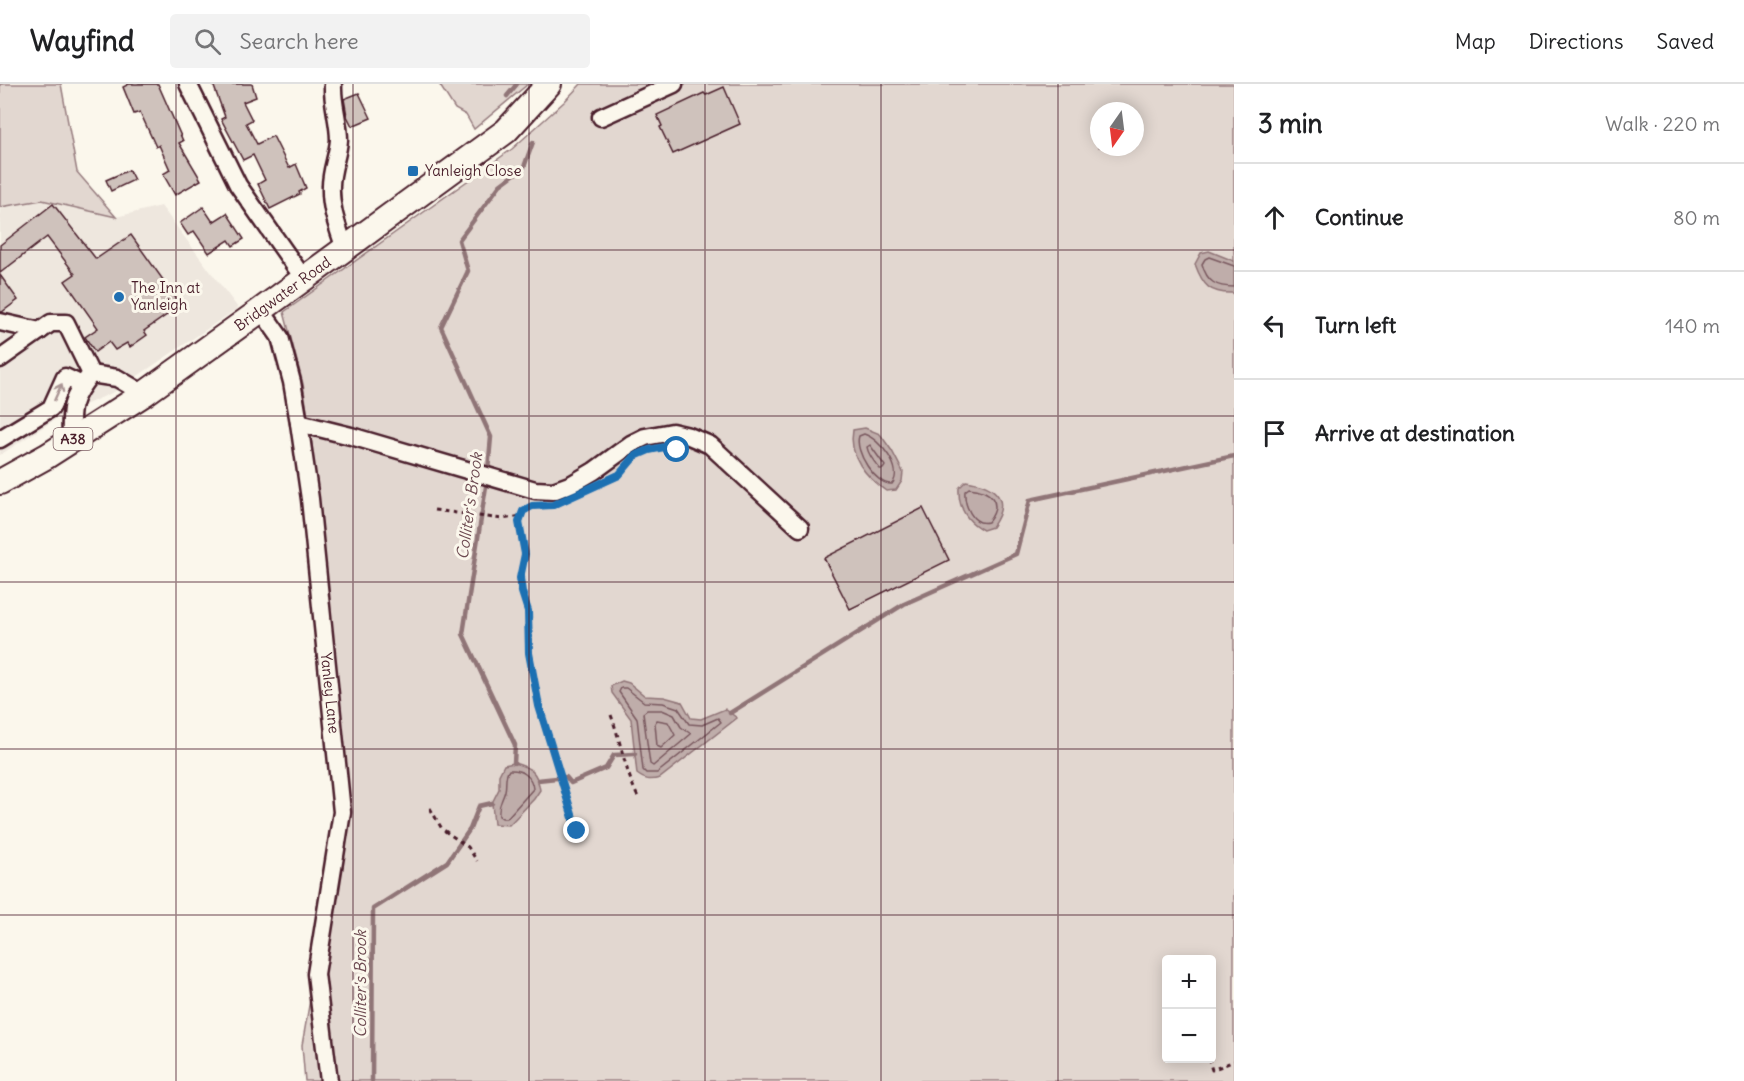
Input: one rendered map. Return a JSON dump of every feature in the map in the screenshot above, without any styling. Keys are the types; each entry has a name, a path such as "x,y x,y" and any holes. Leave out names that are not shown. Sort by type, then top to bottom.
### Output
{"highway":[{"name":"Bridgwater Road","path":"0,482 71,441 144,394 304,279 506,131 549,84"}],"street":[{"path":"188,84 237,185 304,279"},
{"path":"601,117 671,84"},
{"path":"333,85 332,96 337,115 339,141 331,184 332,207 345,249"},
{"name":"Yanley Lane","path":"261,310 280,338 299,423 310,499 342,812 316,974 329,1081"},
{"path":"0,322 40,331"},
{"path":"0,359 51,323 66,323 87,380"},
{"path":"0,440 51,408 65,376 87,380 117,378 144,394"},
{"path":"71,441 70,413 77,391 87,380"},
{"path":"299,423 351,436 504,482 535,490 554,491 594,471 631,444 645,437 672,432 710,445 800,528"}],"path":[{"path":"543,505 532,506 523,511 519,522 525,554 520,578 528,611 529,653 539,706 577,831"},
{"path":"434,510 502,519 522,516"},
{"path":"611,715 623,751 628,777 638,797"},
{"path":"430,808 442,828 454,839 468,847 477,861"},
{"path":"1209,1063 1212,1070 1234,1061"}],"shaded area":[{"path":"0,84 61,84 77,172 116,217 42,200 0,207"},
{"path":"439,84 528,84 474,129 466,115 455,109"},
{"path":"581,84 1234,84 1234,1081 337,1081 324,973 349,819 312,444 303,384 284,312 512,149"},
{"path":"42,200 116,217 161,206 238,308 114,392 62,415 0,455 0,207"},
{"path":"310,1000 321,1081 305,1081 302,1045"}],"water":[{"path":"1209,251 1234,261 1234,293 1213,290 1201,278 1195,264 1201,253"},
{"path":"865,428 880,434 903,472 902,481 896,490 886,491 865,472 856,457 852,440 853,430"},
{"path":"966,481 985,486 997,495 1000,509 992,527 983,530 964,513 959,488"},
{"path":"622,681 629,683 645,696 664,697 682,702 691,718 701,719 725,709 737,718 660,778 645,779 637,774 631,719 612,693 611,686"},
{"path":"514,763 533,772 540,790 509,825 494,824 492,803 499,789 499,775 504,765"}],"building":[{"path":"129,84 158,84 183,141 179,143 201,180 175,195 163,174 170,170 159,145 156,147 140,112 134,114 123,87"},
{"path":"213,84 252,84 256,97 243,102 252,120 246,123 257,144 273,136 289,168 296,164 306,188 299,192 300,194 270,209 258,184 265,180 253,155 243,160 221,119 225,117"},
{"path":"724,87 740,124 673,154 657,115 704,93 706,95"},
{"path":"359,93 371,118 352,126 347,116 344,99"},
{"path":"129,170 134,180 111,191 106,180"},
{"path":"53,204 96,259 131,235 181,305 144,331 147,335 130,347 127,343 115,350 109,342 95,352 85,337 98,328 65,281 75,274 47,237 0,273 0,245"},
{"path":"203,207 213,222 227,213 244,239 233,246 229,240 209,253 194,231 188,235 180,223"},
{"path":"0,275 18,300 2,312 0,312"},
{"path":"923,508 949,560 850,609 824,558"}],"waterway":[{"name":"Colliter's Brook","path":"507,96 517,84"},
{"name":"Colliter's Brook","path":"488,471 491,437 441,327 468,271 459,240 500,185 524,167 533,142"},
{"path":"730,713 904,604 1016,554 1030,500 1234,456"},
{"name":"Colliter's Brook","path":"487,480 463,634 515,745 514,763"},
{"path":"538,780 566,777 571,783 606,768 614,755 635,754"},
{"name":"Colliter's Brook","path":"372,1081 373,909 447,862 470,829 479,806 492,803"}],"place":[{"name":"Yanleigh Close","path":"413,171"},
{"name":"The Inn at Yanleigh","path":"119,297"}],"route":[{"path":"577,831 539,706 529,653 528,611 520,578 525,554 519,522 523,511 532,506 553,505 619,475 635,456 664,447 677,450"}]}
